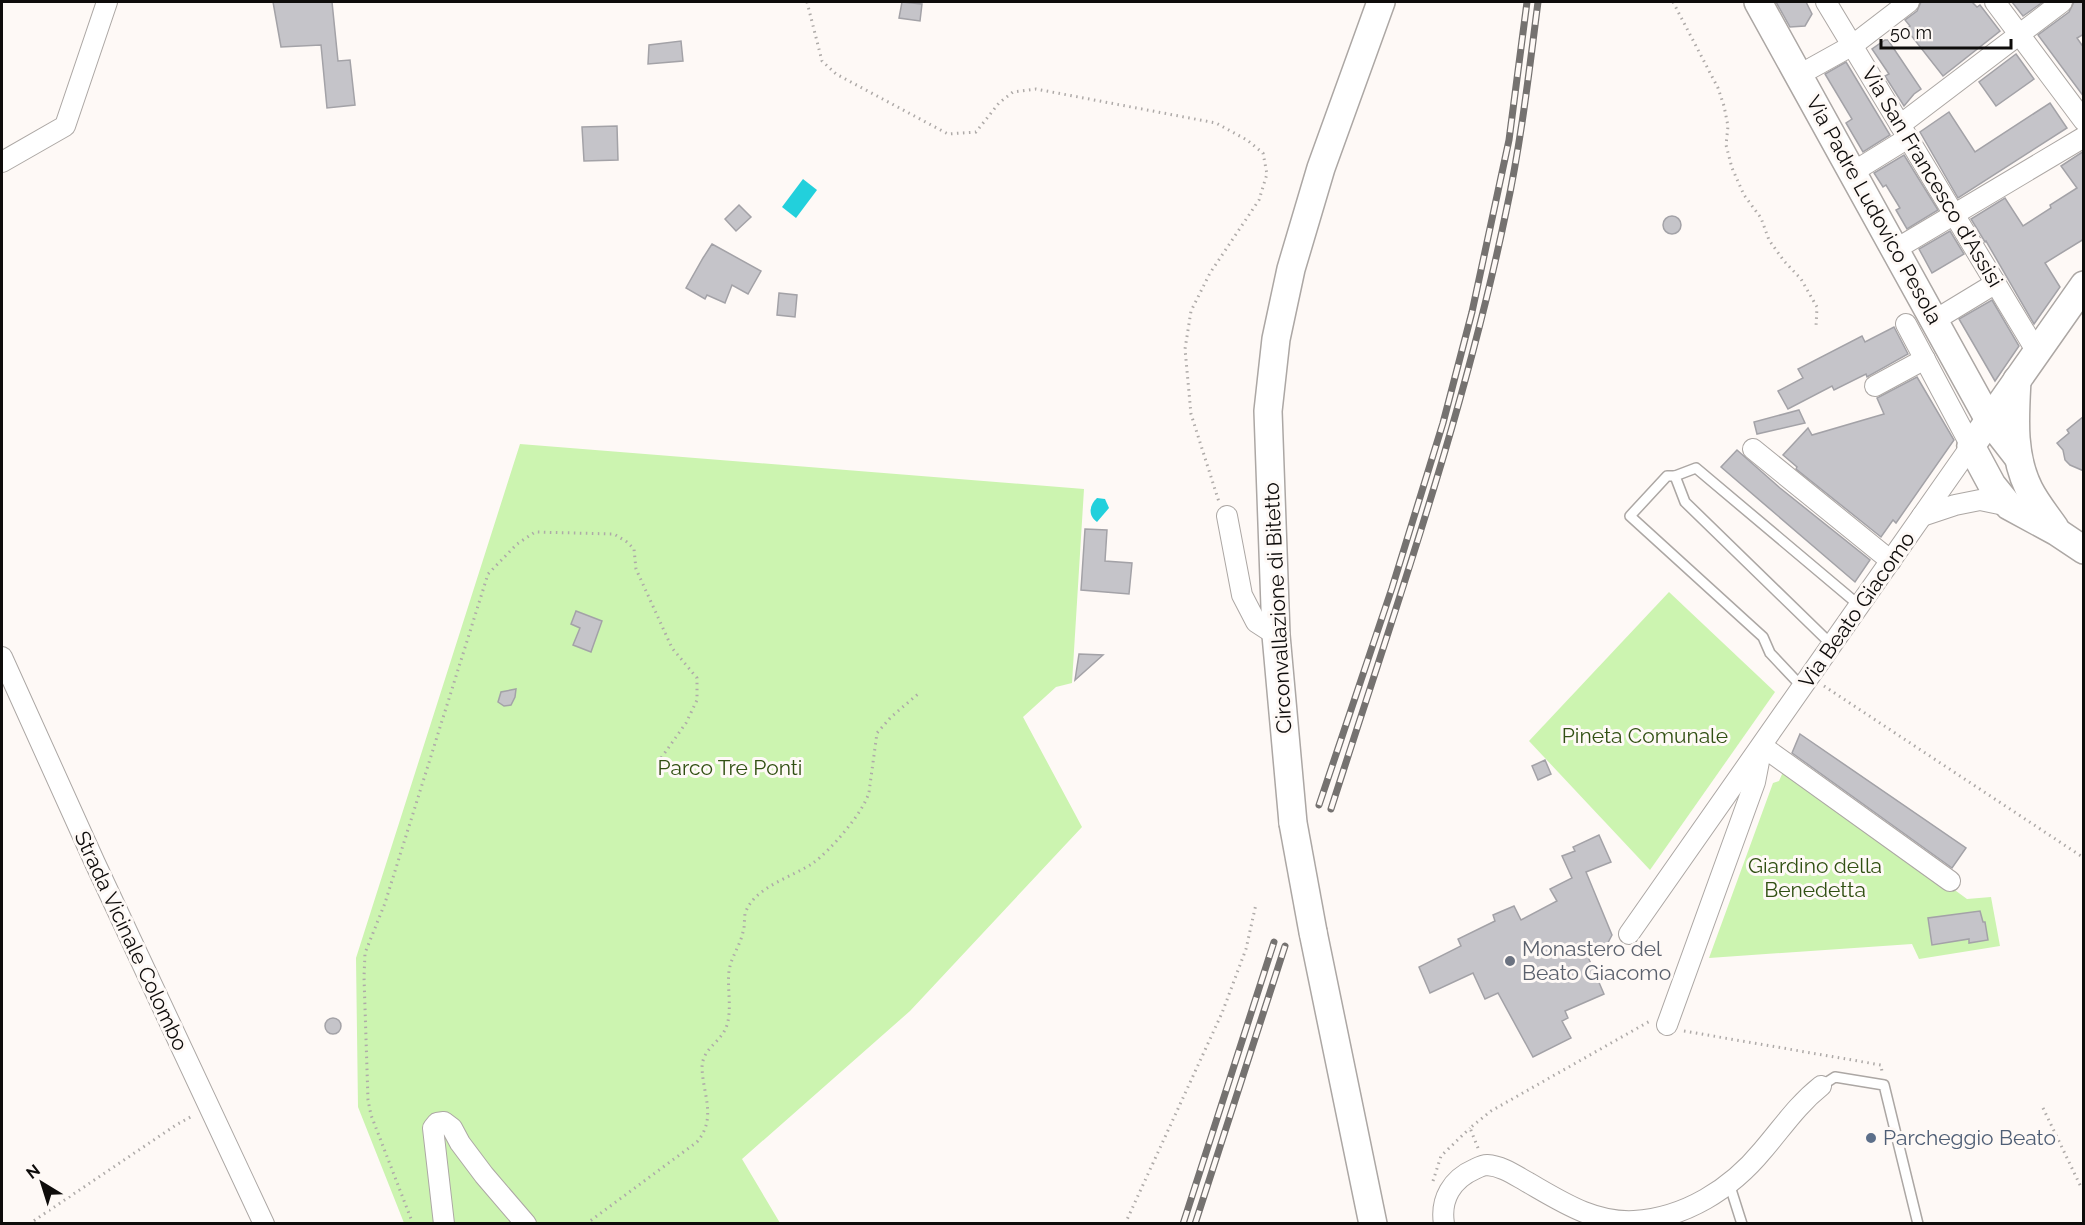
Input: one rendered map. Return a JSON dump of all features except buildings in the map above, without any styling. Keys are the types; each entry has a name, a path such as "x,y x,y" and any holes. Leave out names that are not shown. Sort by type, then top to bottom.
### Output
{"main road":[{"name":"Circonvallazione di Bitetto","path":"1373,1224 1293,823 1276,635 1268,411 1276,339 1291,269 1321,168 1381,2"},
{"name":"Via Padre Ludovico Pesola","path":"1758,2 1989,420 2017,456"},
{"name":"Via Beato Giacomo","path":"1971,446 2084,285"},
{"path":"2017,380 2015,424 2017,456 2029,488 2057,532"},
{"path":"1971,446 1992,485 2009,506 2057,532 2084,550"}],"street":[{"path":"2,162 65,126 107,2"},
{"name":"Via San Francesco d'Assisi","path":"1826,2 2037,352"},
{"path":"1799,75 1853,45 1909,2"},
{"path":"1995,2 2084,121"},
{"path":"1853,172 2062,2"},
{"path":"1896,249 2084,137"},
{"path":"1935,320 1996,283"},
{"path":"1906,324 1971,446"},
{"path":"1875,386 1925,359"},
{"name":"Via Beato Giacomo","path":"1629,934 1971,446"},
{"path":"1752,449 1891,561"},
{"path":"1923,516 1954,505 1980,500 2009,506"},
{"path":"1227,516 1242,595 1256,622 1276,635"},
{"name":"Strada Vicinale Colombo","path":"2,657 94,863 264,1224"},
{"path":"1660,1022 1755,782 1762,746 1950,881"},
{"path":"1444,1224 1442,1211 1448,1191 1464,1174 1485,1164 1504,1169 1566,1205 1602,1219 1634,1221 1666,1216 1702,1203 1762,1152 1804,1099 1821,1086"},
{"path":"444,1224 433,1128 437,1123 444,1122 452,1128 460,1143 484,1175 526,1224"}],"lane":[{"path":"1806,682 1770,653 1763,637 1630,516 1667,476 1675,476 1696,468 1860,606"},
{"path":"1675,476 1685,502 1832,645"},
{"path":"1821,1086 1835,1077 1884,1085 1918,1224"},
{"path":"1729,1182 1742,1224"}],"path":[{"path":"807,2 822,62 836,74 948,134 976,132 999,103 1013,92 1036,89 1216,123 1247,140 1263,153 1267,174 1259,200 1210,273 1191,311 1185,349 1191,414 1215,494 1227,516"},
{"path":"1673,2 1721,97 1728,126 1726,146 1732,168 1744,195 1761,218 1769,240 1801,279 1817,308 1816,327"},
{"path":"413,1224 371,1115 368,1100 365,953 385,903 488,574 517,543 535,532 614,534 634,549 636,569 672,648 697,678 697,700 686,723 659,761"},
{"path":"1806,682 2084,858"},
{"path":"586,1224 697,1142 703,1134 708,1120 702,1066 704,1056 726,1028 729,972 731,961 744,930 746,913 764,891 780,879 807,867 827,851 860,812 867,801 869,792 877,733 891,717 918,694"},
{"path":"1125,1224 1222,1013 1246,949 1256,904"},
{"path":"1485,1164 1470,1128 1491,1111 1660,1022 1692,1033 1881,1065 1884,1085"},
{"path":"29,1224 176,1125 209,1108"},
{"path":"2043,1108 2081,1187"}],"green space":[{"name":"Parco Tre Ponti","path":"520,444 1084,489 1072,683 1056,687 1023,717 1082,827 910,1011 742,1159 780,1223 404,1223 358,1107 356,958"},
{"name":"Pineta Comunale","path":"1669,592 1775,692 1650,870 1529,741"},
{"name":"Giardino della Benedetta","path":"1791,770 1967,899 1991,897 2000,946 1919,959 1912,944 1709,958 1773,783 1779,781 1783,772"}],"water":[{"path":"803,179 817,190 796,218 782,207"},
{"path":"1097,498 1105,499 1109,508 1097,522 1092,517 1091,510"}],"railway":[{"path":"1319,805 1392,588 1443,423 1472,312 1509,140 1527,2"},
{"path":"1331,809 1403,587 1470,363 1511,186 1538,2"},
{"path":"1183,1224 1274,942"},
{"path":"1195,1224 1285,946"}],"place":[{"name":"Monastero del Beato Giacomo","path":"1510,961"},
{"name":"Parcheggio Beato","path":"1871,1138"}]}
